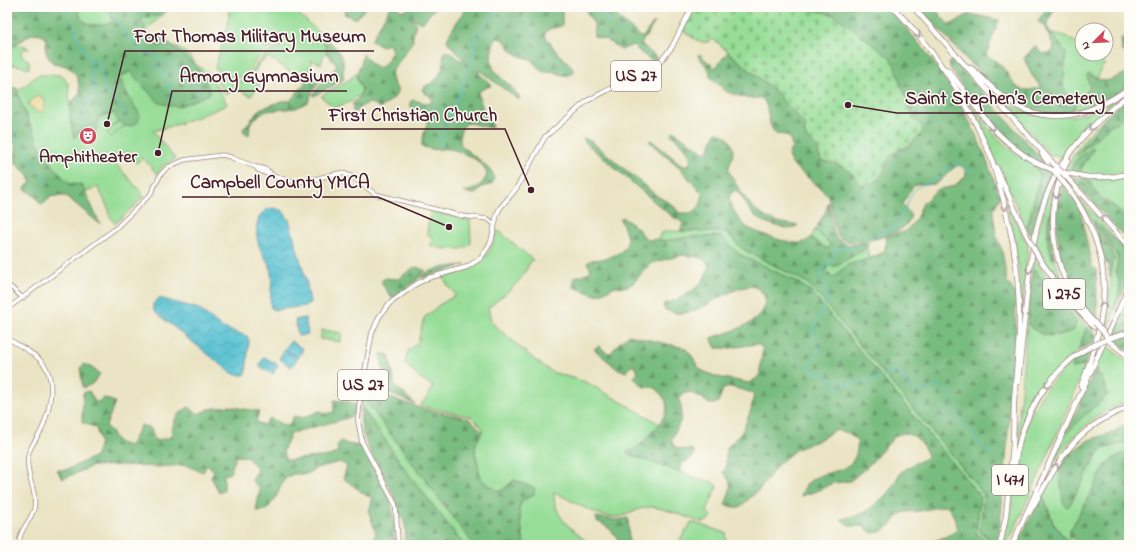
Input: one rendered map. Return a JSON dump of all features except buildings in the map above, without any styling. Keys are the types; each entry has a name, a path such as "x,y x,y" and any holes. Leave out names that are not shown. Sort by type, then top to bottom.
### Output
{"highway":[{"name":"I 275","path":"893,7 916,32 942,65 972,115 1026,234 1039,258 1059,288 1073,306 1109,341 1129,357"},
{"path":"913,7 1129,247"},
{"path":"962,61 978,73 1006,100 1028,110 1057,116 1073,115 1088,111 1107,103 1129,88"},
{"path":"942,65 951,73 995,132 1009,146 1034,162 1060,172 1088,177 1111,177 1129,174"},
{"path":"1014,414 1030,260 1036,228 1042,210 1054,179 1075,146 1093,126 1129,94"},
{"path":"1075,146 1060,176 1056,191 1054,239 1059,263 1067,284 1080,306 1094,325"},
{"path":"1038,147 1084,212 1096,239 1102,262 1104,287 1100,330 1092,358 1077,396 1074,409"},
{"path":"991,157 1007,214 1015,252 1017,272 1019,322 1014,414"},
{"path":"1074,409 1129,287"},
{"path":"1006,516 1017,451 1033,407 1050,381 1074,357 1094,344 1128,333"},
{"path":"1021,524 1058,463 1071,445 1100,420 1129,407"},
{"name":"I 471","path":"1012,545 1074,409"},
{"name":"I 471","path":"1000,545 1006,516 1014,414"}],"main road":[{"name":"US 27","path":"398,545 395,504 362,442 358,420 360,398 372,333 379,317 385,308 410,288 428,278 463,269 477,261 484,254 491,243 494,224 499,210 516,189 545,137 587,101 647,70 662,60 672,47 692,7"},
{"path":"7,309 116,228 150,195 165,169 184,160 218,157 232,158 270,172 272,175 290,181 301,182 343,174 353,177 375,194 462,216 488,219 494,224"},
{"path":"7,284 23,298"},
{"path":"7,338 40,360 46,367 51,382 51,394 44,422 29,454 28,474 34,491 35,503 31,515 20,534 19,545"}],"green space":[{"path":"7,7 171,7 145,31 150,35 157,36 189,55 194,63 210,75 227,104 179,124 153,131 175,159 163,166 157,174 143,158 136,163 131,158 128,151 113,159 142,193 140,195 141,197 145,196 115,224 108,213 109,210 98,187 82,194 52,196 42,205 35,196 25,189 31,182 29,175 16,164 15,151 17,147 7,135 7,85 17,89 22,88 38,75 60,75 68,84 70,104 80,93 78,81 74,72 66,66 53,63 50,60 46,52 47,39 39,33 31,34 16,44 7,46"},
{"path":"7,7 80,7 79,14 85,22 102,25 113,22 110,12 106,7 168,7 158,16 144,17 141,21 145,26 143,34 159,37 191,61 205,77 210,94 177,107 159,103 138,81 131,71 119,78 140,115 136,124 128,126 122,124 119,122 114,113 98,117 96,132 91,125 83,134 79,132 74,138 70,120 70,105 80,93 78,81 74,72 66,66 53,63 46,52 47,39 39,33 31,34 16,44 7,46"},
{"path":"230,7 291,7 322,35 327,53 324,54 321,64 312,60 306,82 268,57 259,64 252,76 261,82 251,96 239,90 225,94 218,82 219,77 232,81 240,81 250,74 265,55 279,50 280,47 270,48 260,55 251,69 243,76 234,78 215,68 228,24"},
{"path":"346,7 366,7 356,19 344,14"},
{"path":"390,7 397,7 400,10 405,11 410,7 436,7 422,23 409,17 416,23 413,41 391,73 394,85 398,90 394,98 381,108 374,104 368,103 360,107 356,112 353,112 353,103 359,97 362,89 357,79 357,73 363,54 373,65 380,68 387,61 392,51 389,44 381,46 371,41"},
{"path":"466,7 562,7 562,26 549,29 545,33 545,36 558,54 569,63 574,71 569,75 561,75 550,71 543,72 530,59 520,56 512,51 503,39 497,38 493,46 491,56 494,70 519,96 519,100 480,71 478,72 492,85 478,93 484,113 493,126 490,128 470,123 465,124 460,132 460,142 462,147 481,161 493,173 494,178 492,184 480,188 477,193 473,194 464,192 475,189 483,182 487,175 483,166 473,158 457,151 450,149 426,148 422,146 423,137 427,126 426,114 411,107 410,102 413,100 430,104 432,99 429,95 424,93 422,89 434,82 440,74 443,65 444,52 449,52 462,61 464,60 447,41"},
{"path":"584,7 626,7 621,10 618,17 641,37 643,37 655,22 641,44 657,58 653,61 641,53 633,45 621,50 607,40 594,36 594,24"},
{"path":"695,7 810,7 814,10 834,15 892,59 914,119 921,125 923,130 922,133 908,146 889,157 883,172 877,181 871,184 862,185 853,174 840,165 821,161 817,147 807,139 804,131 806,126 775,91 713,39 701,42 683,31"},
{"path":"810,7 886,7 912,35 936,65 956,97 978,139 1000,197 993,211 996,235 1002,250 1007,282 1015,293 1016,332 1004,483 999,533 996,545 980,532 984,495 808,283 741,248 727,232 680,231 683,224 681,221 673,217 657,204 585,142 583,138 592,142 657,196 673,205 679,213 692,213 700,206 703,194 675,163 649,141 651,140 683,166 688,165 691,160 690,156 684,146 671,135 673,131 705,153 709,149 716,132 719,133 728,138 733,147 728,170 752,206 762,215 774,221 798,225 792,229 764,222 751,212 742,197 734,190 729,197 730,200 741,222 748,228 788,242 801,243 811,238 827,249 830,244 815,230 826,211 828,202 834,233 837,239 850,245 868,242 867,248 835,266 829,265 825,271 833,278 847,265 869,259 884,252 887,241 886,237 905,232 915,221 923,203 937,190 954,186 966,176 964,168 959,165 956,166 935,184 919,184 912,188 902,204 911,216 903,228 880,238 871,240 852,242 844,240 837,234 827,194 792,164 788,156 792,147 790,138 785,135 776,134 770,125 765,102 762,98 746,98 727,92 710,77 710,71 698,56 699,54 715,68 728,52 775,91 806,126 804,131 807,139 817,147 821,161 840,165 853,174 862,185 893,154 907,147 921,125 914,119 891,59 834,15 814,10"},
{"path":"918,7 935,7 948,24 952,24 969,14 999,20 986,55 1003,68 1018,88 1031,90 1041,87 1031,74 1024,58 1035,46 1043,54 1052,52 1054,47 1045,28 1038,21 1048,7 1056,7 1047,23 1047,27 1066,53 1063,86 1067,95 1084,95 1090,87 1087,75 1090,74 1100,80 1105,81 1129,72 1129,86 1106,101 1091,104 1081,101 1076,103 1073,109 1065,114 1045,113 1022,106 1007,99 984,78"},
{"path":"1051,33 1068,37 1074,41 1074,62 1104,62 1105,65 1101,68 1097,80 1090,74 1087,75 1090,87 1084,95 1067,95 1063,86 1066,53"},
{"path":"322,35 337,49 342,56 344,79 314,96 314,93 337,66 327,53"},
{"path":"1121,38 1129,38 1129,53 1122,51"},
{"path":"20,45 26,46 29,49 23,49 21,54 24,58 29,60 29,69 7,63 7,47"},
{"path":"954,61 1048,166 1026,156 1001,137 982,115 950,68 949,63"},
{"path":"309,71 310,75 319,83 313,90 308,102 296,108 266,111 254,119 250,124 249,135 245,134 243,129 261,108 283,101 290,101 306,82"},
{"path":"357,73 357,79 362,89 359,97 357,96 352,101 334,108 321,96 350,79"},
{"path":"7,85 17,89 22,106 42,151 64,179 71,184 82,185 100,224 66,196 52,196 42,205 35,196 25,189 31,182 29,175 16,164 15,151 17,147 7,135"},
{"path":"997,95 1021,110 1073,116 1088,113 1105,106 1121,96 1078,137 1059,164 1059,157 1053,154 1052,157"},
{"path":"1129,97 1128,112 1076,156 1107,116"},
{"path":"1081,101 1091,104 1106,101 1078,112 1065,114 1073,109 1076,103"},
{"path":"969,102 990,130 1008,148 1030,162 1036,168 1040,176 1027,229"},
{"path":"1129,111 1129,172 1106,176 1078,175 1086,160 1069,173 1065,171 1078,148 1100,122 1107,116 1077,155 1111,125 1118,122"},
{"path":"118,121 125,127 121,128 110,138 107,132"},
{"path":"1093,147 1094,149 1078,175 1069,173 1073,164 1081,155"},
{"path":"1033,164 1054,173 1037,212 1030,235 1027,229 1040,176"},
{"path":"1129,176 1129,222 1114,206 1097,194 1088,179 1116,179"},
{"path":"1070,177 1088,179 1097,194 1114,206 1129,222 1129,242"},
{"path":"1057,178 1048,222 1048,243 1054,260 1053,250 1062,278 1075,304 1061,287 1035,244 1048,197"},
{"path":"1062,183 1080,209 1092,267 1096,269 1098,326 1073,291 1061,258 1057,234 1057,211"},
{"path":"1077,196 1129,253 1129,255 1100,225 1118,258 1116,271 1120,289 1111,315 1113,315 1105,332 1102,329 1106,321 1111,267 1111,249 1095,221 1093,222"},
{"path":"1006,201 1028,246 1022,309 1019,270 1014,236"},
{"path":"1052,209 1051,232 1053,260 1049,248 1048,234 1048,221"},
{"path":"430,211 470,220 471,243 468,246 458,249 447,249 431,246 432,237 427,234"},
{"path":"622,217 636,227 647,240 658,239 664,241 690,237 721,236 739,254 797,282 811,292 980,496 976,533 991,545 927,545 949,535 956,529 957,524 954,517 948,507 943,506 920,511 905,512 899,515 890,526 880,532 872,533 862,526 850,526 841,519 856,516 867,511 883,498 892,488 900,473 928,457 921,442 914,436 904,433 896,435 868,466 850,481 833,483 817,491 801,496 804,488 812,479 845,467 851,463 855,457 858,442 849,433 835,430 819,440 795,450 777,465 762,487 739,508 725,505 730,487 729,480 722,472 726,468 727,448 742,432 751,410 754,393 731,387 723,389 718,402 714,404 709,404 702,398 690,392 683,394 679,399 681,405 681,416 679,425 671,440 675,447 693,450 694,452 693,457 681,464 679,472 628,454 627,451 634,450 639,446 660,424 667,410 666,401 654,387 644,387 634,378 638,372 635,366 631,366 626,372 616,368 594,349 599,346 607,353 611,353 628,335 685,348 692,356 698,367 703,371 717,377 750,383 759,376 763,348 757,344 730,348 716,348 711,338 735,330 752,322 763,311 765,298 757,288 751,286 726,294 705,306 685,313 674,313 664,309 663,304 678,299 699,285 707,272 709,265 704,259 683,255 651,263 632,284 624,287 615,286 603,293 595,295 573,287 574,277 591,271 587,263 592,260 601,259 621,252 624,248 627,240 625,230 620,219"},
{"path":"1095,221 1101,230 1115,260 1112,263 1112,272 1110,277 1108,261 1106,264 1093,222"},
{"path":"1100,225 1129,255 1129,279 1113,315 1111,316 1120,289 1116,271 1118,258"},
{"path":"815,230 830,244 828,249 811,238"},
{"path":"497,231 533,260 516,283 488,308 491,321 535,360 552,372 586,382 660,424 639,446 628,454 712,482 717,486 707,511 712,517 705,522 701,522 667,510 648,507 620,517 610,517 589,510 554,492 557,509 565,523 591,545 524,545 519,509 522,501 534,494 514,480 503,490 498,491 481,480 475,451 476,443 483,429 472,417 420,406 428,396 433,386 422,380 406,365 405,362 408,351 418,342 424,318 439,305 456,295 443,277 465,271 483,259 492,246"},
{"path":"666,231 727,232 741,248 808,283 984,495 980,532 996,545 991,545 976,533 980,496 811,292 797,282 739,254 721,236 690,237 664,241 658,239 660,234"},
{"path":"867,248 869,259 847,265 833,278 825,271 829,265 835,266"},
{"path":"1033,255 1057,293 1087,326 1078,351 1064,362 1037,394 1021,428 1016,448 1027,322 1035,330 1050,336 1060,335 1074,330 1076,323 1054,289 1039,276 1037,271 1032,270"},
{"path":"465,265 421,278 429,272 435,270"},
{"path":"417,267 426,271 417,280 392,298 382,284 382,280 386,278 398,279 413,268"},
{"path":"1032,270 1037,271 1039,277 1049,284 1069,311 1076,323 1074,330 1060,335 1050,336 1035,330 1027,322"},
{"path":"1129,296 1129,331 1113,335 1114,330"},
{"path":"1087,326 1096,335 1094,342 1078,351"},
{"path":"322,330 342,333 340,342 320,339"},
{"path":"1128,334 1129,353 1112,338"},
{"path":"1106,345 1129,363 1129,401 1104,412 1085,426 1068,444 1052,465 1066,434 1108,395 1096,368"},
{"path":"1092,347 1084,364 1071,368 1075,358"},
{"path":"381,353 389,355 395,386 415,404 386,392"},
{"path":"1075,358 1072,368 1082,366 1086,363 1028,500 1007,545 1003,545 1008,527 1019,457 1028,422 1044,392"},
{"path":"84,364 100,374 92,384 83,388 80,368"},
{"path":"1096,368 1108,395 1066,434"},
{"path":"89,391 96,403 104,398 115,402 106,426 119,443 130,446 141,425 151,429 155,441 171,437 176,419 180,413 189,407 198,414 209,409 230,406 259,411 256,422 264,425 269,418 288,427 294,416 302,418 320,411 326,414 334,412 334,400 346,401 356,405 355,413 348,418 291,433 283,451 286,460 330,456 338,451 337,446 341,441 347,444 361,446 390,500 394,518 394,542 388,545 370,545 376,533 369,512 373,497 367,496 343,478 347,466 340,462 316,468 307,474 293,474 284,480 275,499 266,510 256,511 260,489 252,481 257,468 247,457 236,456 230,473 224,475 224,490 219,492 211,477 214,471 207,464 203,472 185,465 157,467 124,465 93,466 62,479 57,470 66,470 96,456 100,442 96,428 82,422 83,393"},
{"path":"364,393 394,399 423,409 467,418 472,421 482,432 476,443 475,451 481,480 498,491 503,490 514,480 535,488 534,494 522,501 519,509 524,545 474,545 363,399"},
{"path":"363,399 474,545 464,545 407,472 361,406"},
{"path":"361,406 407,472 464,545 404,545 406,533 405,523 399,512 393,494 368,447 363,434"},
{"path":"1129,422 1129,441 1100,450 1069,506 1066,507 1063,501 1060,477 1062,466 1070,453 1089,440 1113,432"},
{"path":"1129,441 1129,452 1116,457 1105,466 1070,531 1068,542 1053,523 1042,494 1061,460 1070,453 1062,466 1069,506 1100,450"},
{"path":"1129,452 1129,545 1081,545 1076,543 1070,537 1070,531 1105,466 1116,457"},
{"path":"1042,494 1053,523 1070,545 1017,545"},
{"path":"596,517 616,520 628,518 629,545 620,545 614,533 597,521"},
{"path":"692,522 726,533 727,545 679,545 679,541"},
{"path":"302,538 318,542 324,545 296,545"}],"sand":[{"path":"38,95 44,99 45,108 38,113 28,104"}],"water":[{"path":"274,208 283,211 289,220 306,280 310,302 309,305 275,310 271,308 270,299 272,282 270,269 258,242 257,223 263,213"},
{"path":"159,298 199,309 223,328 247,336 249,341 246,374 236,375 229,371 155,312 153,304"},
{"path":"305,318 308,334 298,336 295,320"},
{"path":"291,341 303,349 298,358 285,349"},
{"path":"285,350 297,359 291,367 279,358"},
{"path":"264,357 278,365 273,374 259,366"}],"waterway":[{"path":"65,7 68,13"},
{"path":"107,7 134,43 146,52 171,65 179,71"},
{"path":"157,7 159,12"},
{"path":"443,147 441,139 446,123 459,95 472,57 477,36 495,13 495,7"},
{"path":"604,7 608,24"},
{"path":"71,18 80,43 90,60 93,69 94,91 90,96 84,111 86,122 83,132"},
{"path":"91,60 96,61"},
{"path":"98,62 107,92 129,117"},
{"path":"153,63 164,72 172,98"},
{"path":"184,76 195,84 200,92"},
{"path":"7,125 29,158 49,184"},
{"path":"864,240 867,237 892,229 901,219 914,190 936,179 950,166 955,163 972,172"},
{"path":"863,244 857,249 839,248 835,250 833,257 820,276 829,295 821,315 813,326 813,335 817,342 819,352 810,363 811,369 819,373 824,373 834,386 838,387 873,380 896,372 903,376 907,387 919,393 939,386 947,393 956,414 963,424 972,431 979,444 993,455"},
{"path":"1050,525 1055,530"},
{"path":"1058,535 1062,545"}],"place":[{"name":"Saint Stephen’s Cemetery","path":"848,105"},
{"name":"Fort Thomas Military Museum","path":"107,124"},
{"name":"Amphitheater","path":"88,136"},
{"name":"Armory Gymnasium","path":"158,153"},
{"name":"First Christian Church","path":"531,190"},
{"name":"Campbell County YMCA","path":"449,227"}]}
